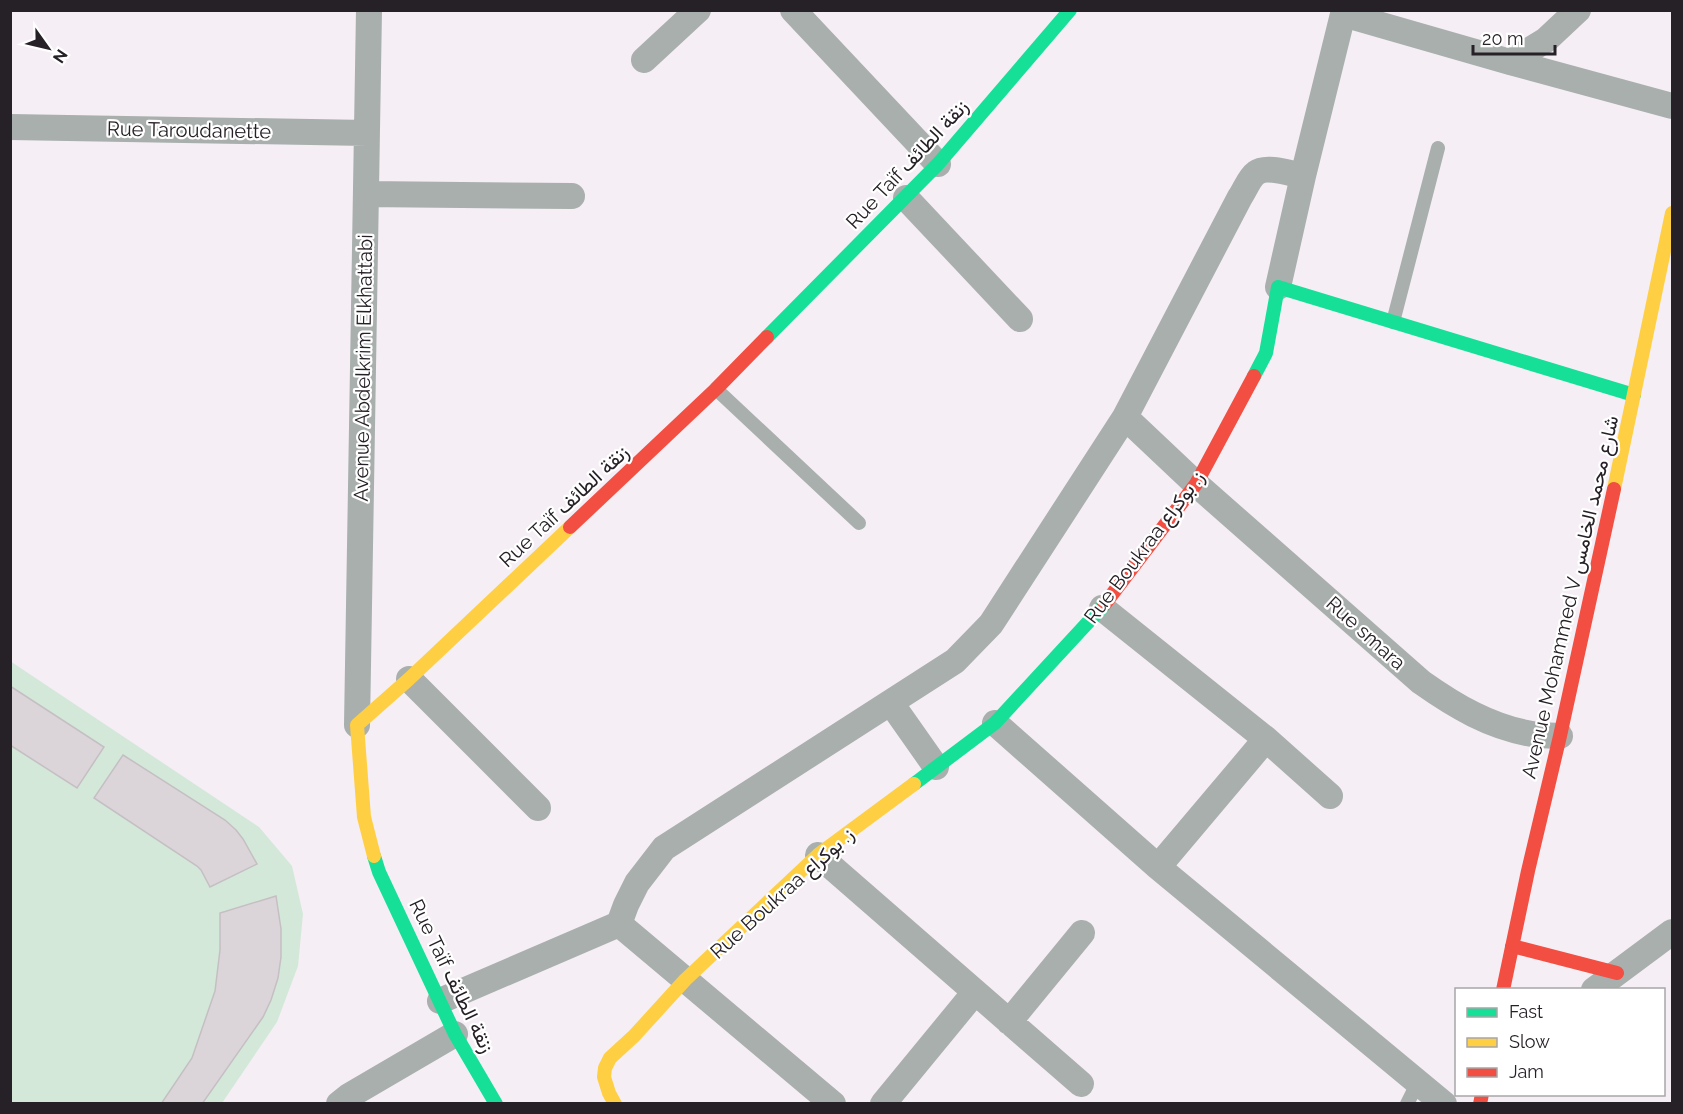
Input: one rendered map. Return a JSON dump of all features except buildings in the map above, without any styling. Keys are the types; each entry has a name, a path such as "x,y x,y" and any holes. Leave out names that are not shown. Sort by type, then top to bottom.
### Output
{"street":[{"name":"Avenue Abdelkrim Elkhattabi","path":"357,725 369,10"},
{"path":"644,60 698,10"},
{"path":"793,10 938,164"},
{"name":"Rue Taïf زنقة الطائف","path":"496,1104 455,1034 379,872 369,842 361,790 357,725 409,680 716,388 906,198 1070,10"},
{"path":"1510,62 1546,40 1578,10"},
{"path":"1635,395 1278,288 1344,12 1510,62 1672,106"},
{"name":"Rue Taroudanette","path":"10,127 367,133"},
{"path":"440,1001 619,924 637,883 664,848 955,661 991,624 1125,417 1251,180 1257,172 1264,169 1304,176"},
{"path":"366,194 572,196"},
{"path":"906,198 1020,319"},
{"name":"Avenue Mohammed V شارع محمد الخامس","path":"1503,988 1635,395 1672,213"},
{"name":"Rue Boukraa ز. بوكراع","path":"615,1104 604,1077 610,1058 634,1036 685,980 819,855 995,723 1102,608 1196,484 1266,353 1278,288"},
{"name":"Rue smara","path":"1125,417 1196,484 1421,682 1455,705 1509,729 1534,735 1560,736"},
{"path":"1102,608 1266,739 1330,796"},
{"path":"409,680 538,808"},
{"path":"891,703 936,767"},
{"path":"995,723 1413,1093 1443,1104"},
{"path":"1158,867 1266,739"},
{"path":"819,855 1081,1084"},
{"path":"619,924 833,1104"},
{"path":"1597,988 1672,932"},
{"path":"1009,1022 1082,933"},
{"path":"1512,946 1617,973"},
{"path":"884,1104 975,992"},
{"path":"347,1101 455,1034"}],"lane":[{"path":"1394,322 1438,148"},
{"path":"716,388 859,524"}],"green space":[{"path":"10,661 259,827 292,866 303,914 298,966 277,1022 222,1103 11,1103"}],"traffic: fast":[{"path":"767,337 938,164 1070,10"},
{"path":"1254,376 1266,353 1278,287 1634,395"},
{"path":"914,784 995,723 1104,605"},
{"path":"374,856 379,872 455,1034 496,1104"}],"traffic: slow":[{"path":"1614,489 1672,213"},
{"path":"374,856 364,817 357,725 570,527"},
{"path":"615,1104 604,1077 610,1058 634,1036 685,980 818,855 914,784"}],"traffic: jam":[{"path":"570,527 716,389 767,337"},
{"path":"1104,605 1196,484 1254,376"},
{"path":"1503,988 1614,489"},
{"path":"1512,946 1617,973"},
{"path":"1480,1104 1482,1096"}]}
